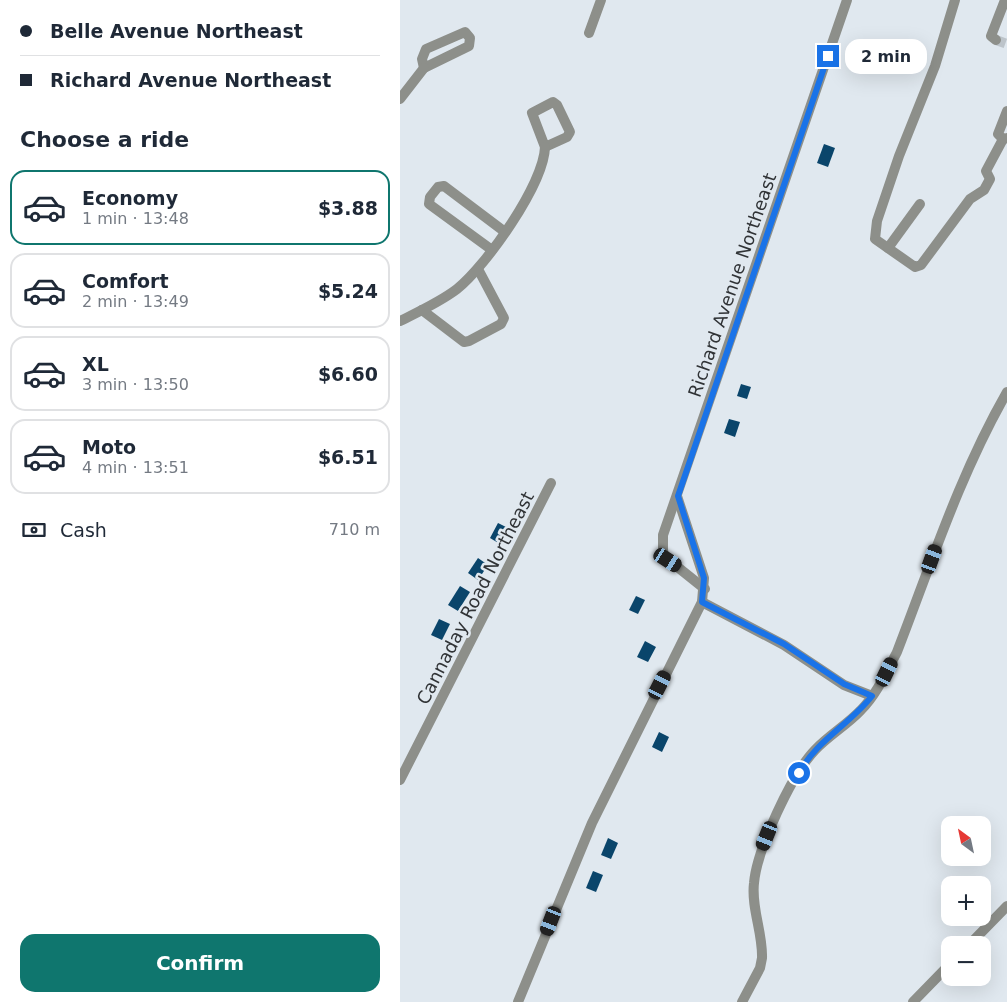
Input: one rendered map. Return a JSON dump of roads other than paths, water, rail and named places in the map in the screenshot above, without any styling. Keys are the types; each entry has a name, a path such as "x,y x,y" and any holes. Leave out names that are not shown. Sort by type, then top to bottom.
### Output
{"street":[{"path":"589,33 601,0"},
{"name":"Richard Avenue Northeast","path":"705,588 668,560 663,551 663,535 678,496 846,0"},
{"path":"956,0 935,66 899,156 877,221 875,239 915,267 921,265 970,199 984,190 990,179 986,171 1005,139 998,134 998,130 1007,111"},
{"path":"993,38 1005,0"},
{"path":"400,98 424,68 469,46 470,38 468,34 463,33 429,46 423,54 424,68"},
{"path":"400,321 458,288 478,269 506,232 534,183 543,161 545,147 532,113 553,102 557,105 570,132 567,138 545,147"},
{"path":"492,250 429,204 434,192 438,187 444,186 506,232"},
{"path":"888,248 920,204"},
{"path":"422,310 464,342 469,342 501,324 504,318 478,269"},
{"path":"742,1002 760,968 762,958 753,886 760,853 767,836 804,763 827,739 861,710 872,696 897,652 954,501 975,454 1007,392"},
{"name":"Cannaday Road Northeast","path":"400,780 550,483"},
{"path":"518,1002 592,823 702,602 705,588 704,578 678,496"},
{"path":"702,602 784,644 844,684 872,696"},
{"path":"978,936 1007,906"},
{"path":"913,1002 941,973"}],"tunnel":[{"path":"996,40 1007,44"}]}
